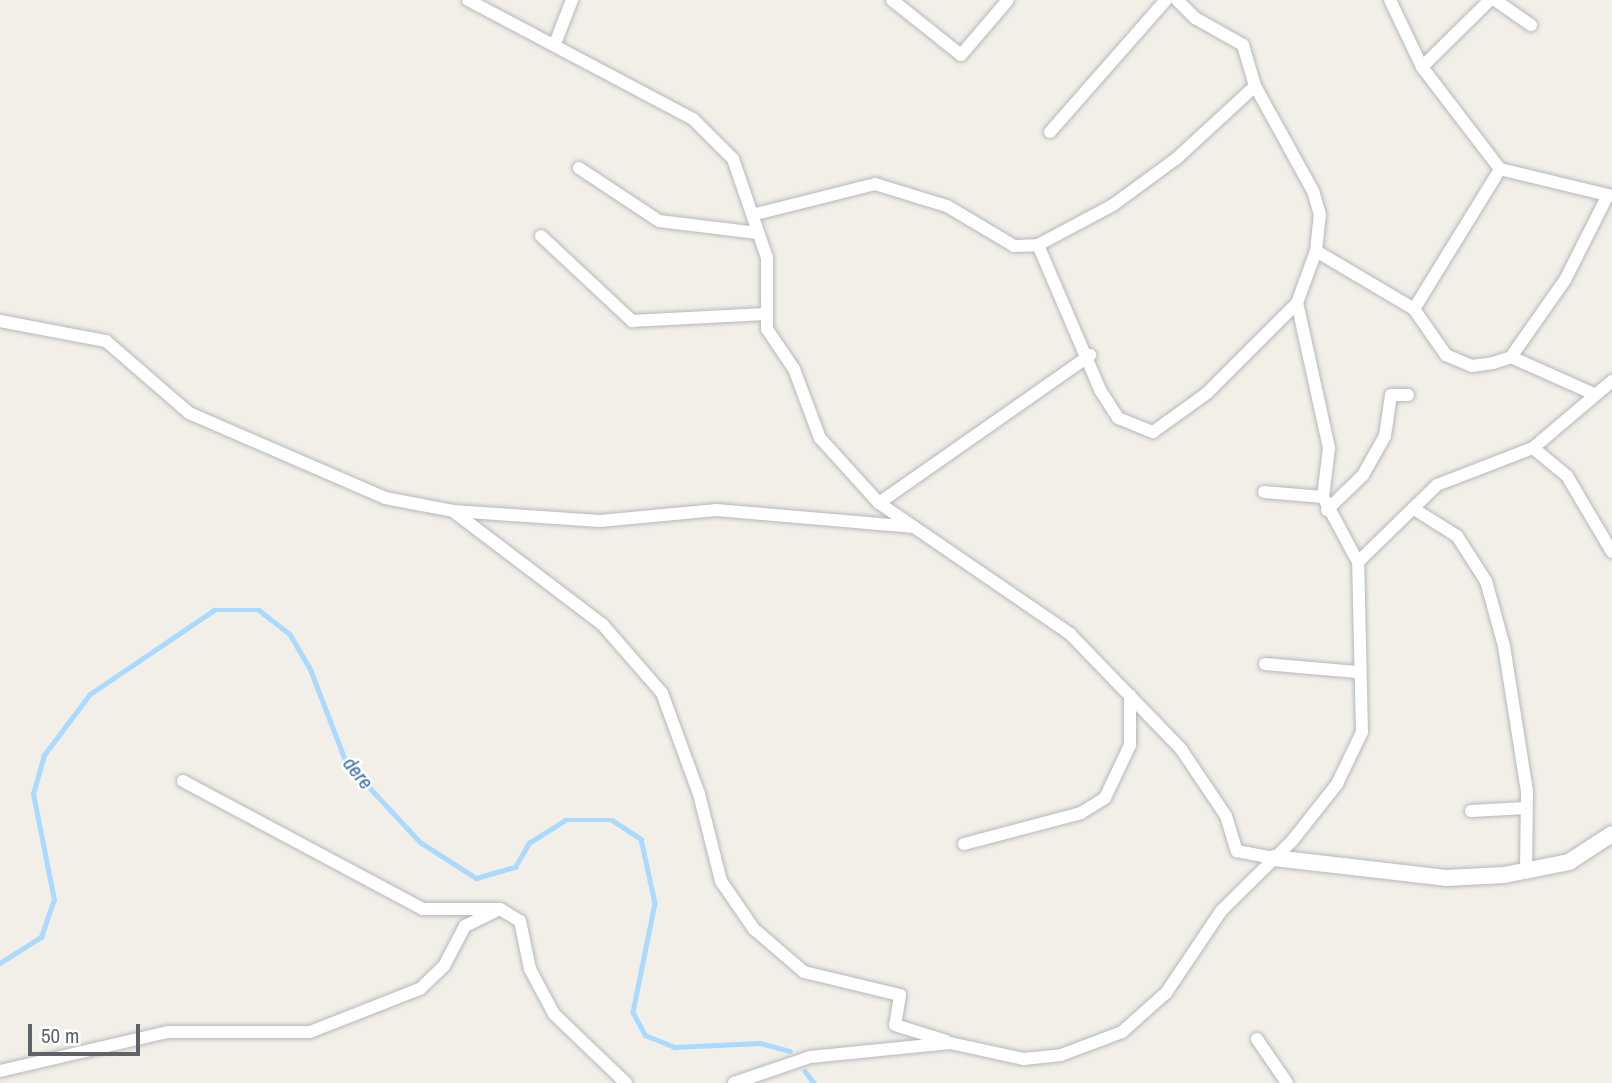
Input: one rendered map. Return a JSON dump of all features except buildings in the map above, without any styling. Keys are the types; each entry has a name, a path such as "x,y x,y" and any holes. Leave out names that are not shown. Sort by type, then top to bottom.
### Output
{"street":[{"path":"468,0 556,41 590,66 693,119 733,159 756,214 757,233 769,284 764,314 794,369 820,438 879,503 1070,634 1181,749 1226,816 1226,833 1237,851 1274,858 1447,878 1526,873 1569,862 1612,834"},
{"path":"556,41 572,0"},
{"path":"892,0 961,55 1008,0"},
{"path":"1050,132 1166,0"},
{"path":"1038,245 1118,418 1153,432 1207,393 1297,303 1316,251 1320,215 1313,191 1255,86 1243,45 1195,19 1177,0"},
{"path":"1390,0 1422,66 1500,169 1610,196 1565,280 1511,357"},
{"path":"1422,66 1493,0 1531,25"},
{"path":"756,214 875,184 947,206 1014,246 1038,245 1124,198 1255,86"},
{"path":"579,168 659,221 757,233"},
{"path":"1414,309 1500,169"},
{"path":"541,236 632,321 764,314"},
{"path":"1316,251 1414,309 1446,355 1472,366 1511,357 1592,393"},
{"path":"453,511 602,624 662,693 699,794 721,881 754,929 804,972 900,995 895,1025 950,1043 1024,1059 1061,1055 1122,1032 1166,993 1221,911 1274,858 1336,784 1362,732 1357,671 1358,562 1325,503 1329,448 1297,303"},
{"path":"0,321 106,341 189,413 385,498 453,511 600,521 716,510 915,527"},
{"path":"879,503 1090,355"},
{"path":"1358,562 1451,476 1533,448 1592,393 1612,381"},
{"path":"1264,492 1325,503 1363,475 1385,436 1391,395 1408,395"},
{"path":"1533,448 1567,476 1612,552"},
{"path":"1414,509 1457,537 1486,581 1504,646 1525,808 1526,873"},
{"path":"1265,664 1357,671"},
{"path":"964,844 1081,813 1105,797 1130,745 1130,695"},
{"path":"183,781 423,909 500,909 520,921 530,969 554,1014 626,1083"},
{"path":"1471,811 1525,808"},
{"path":"0,1071 168,1032 310,1032 420,989 444,966 465,926 500,909"},
{"path":"1257,1039 1287,1083"},
{"path":"734,1083 810,1057 950,1043"}],"waterway":[{"name":"dere","path":"0,963 41,937 54,900 33,794 44,755 90,694 214,610 259,610 290,634 310,668 346,762 420,842 476,878 515,867 529,843 565,820 612,820 641,839 655,903 633,1012 645,1035 674,1047 760,1043 790,1051"},
{"path":"805,1071 814,1083"}]}
